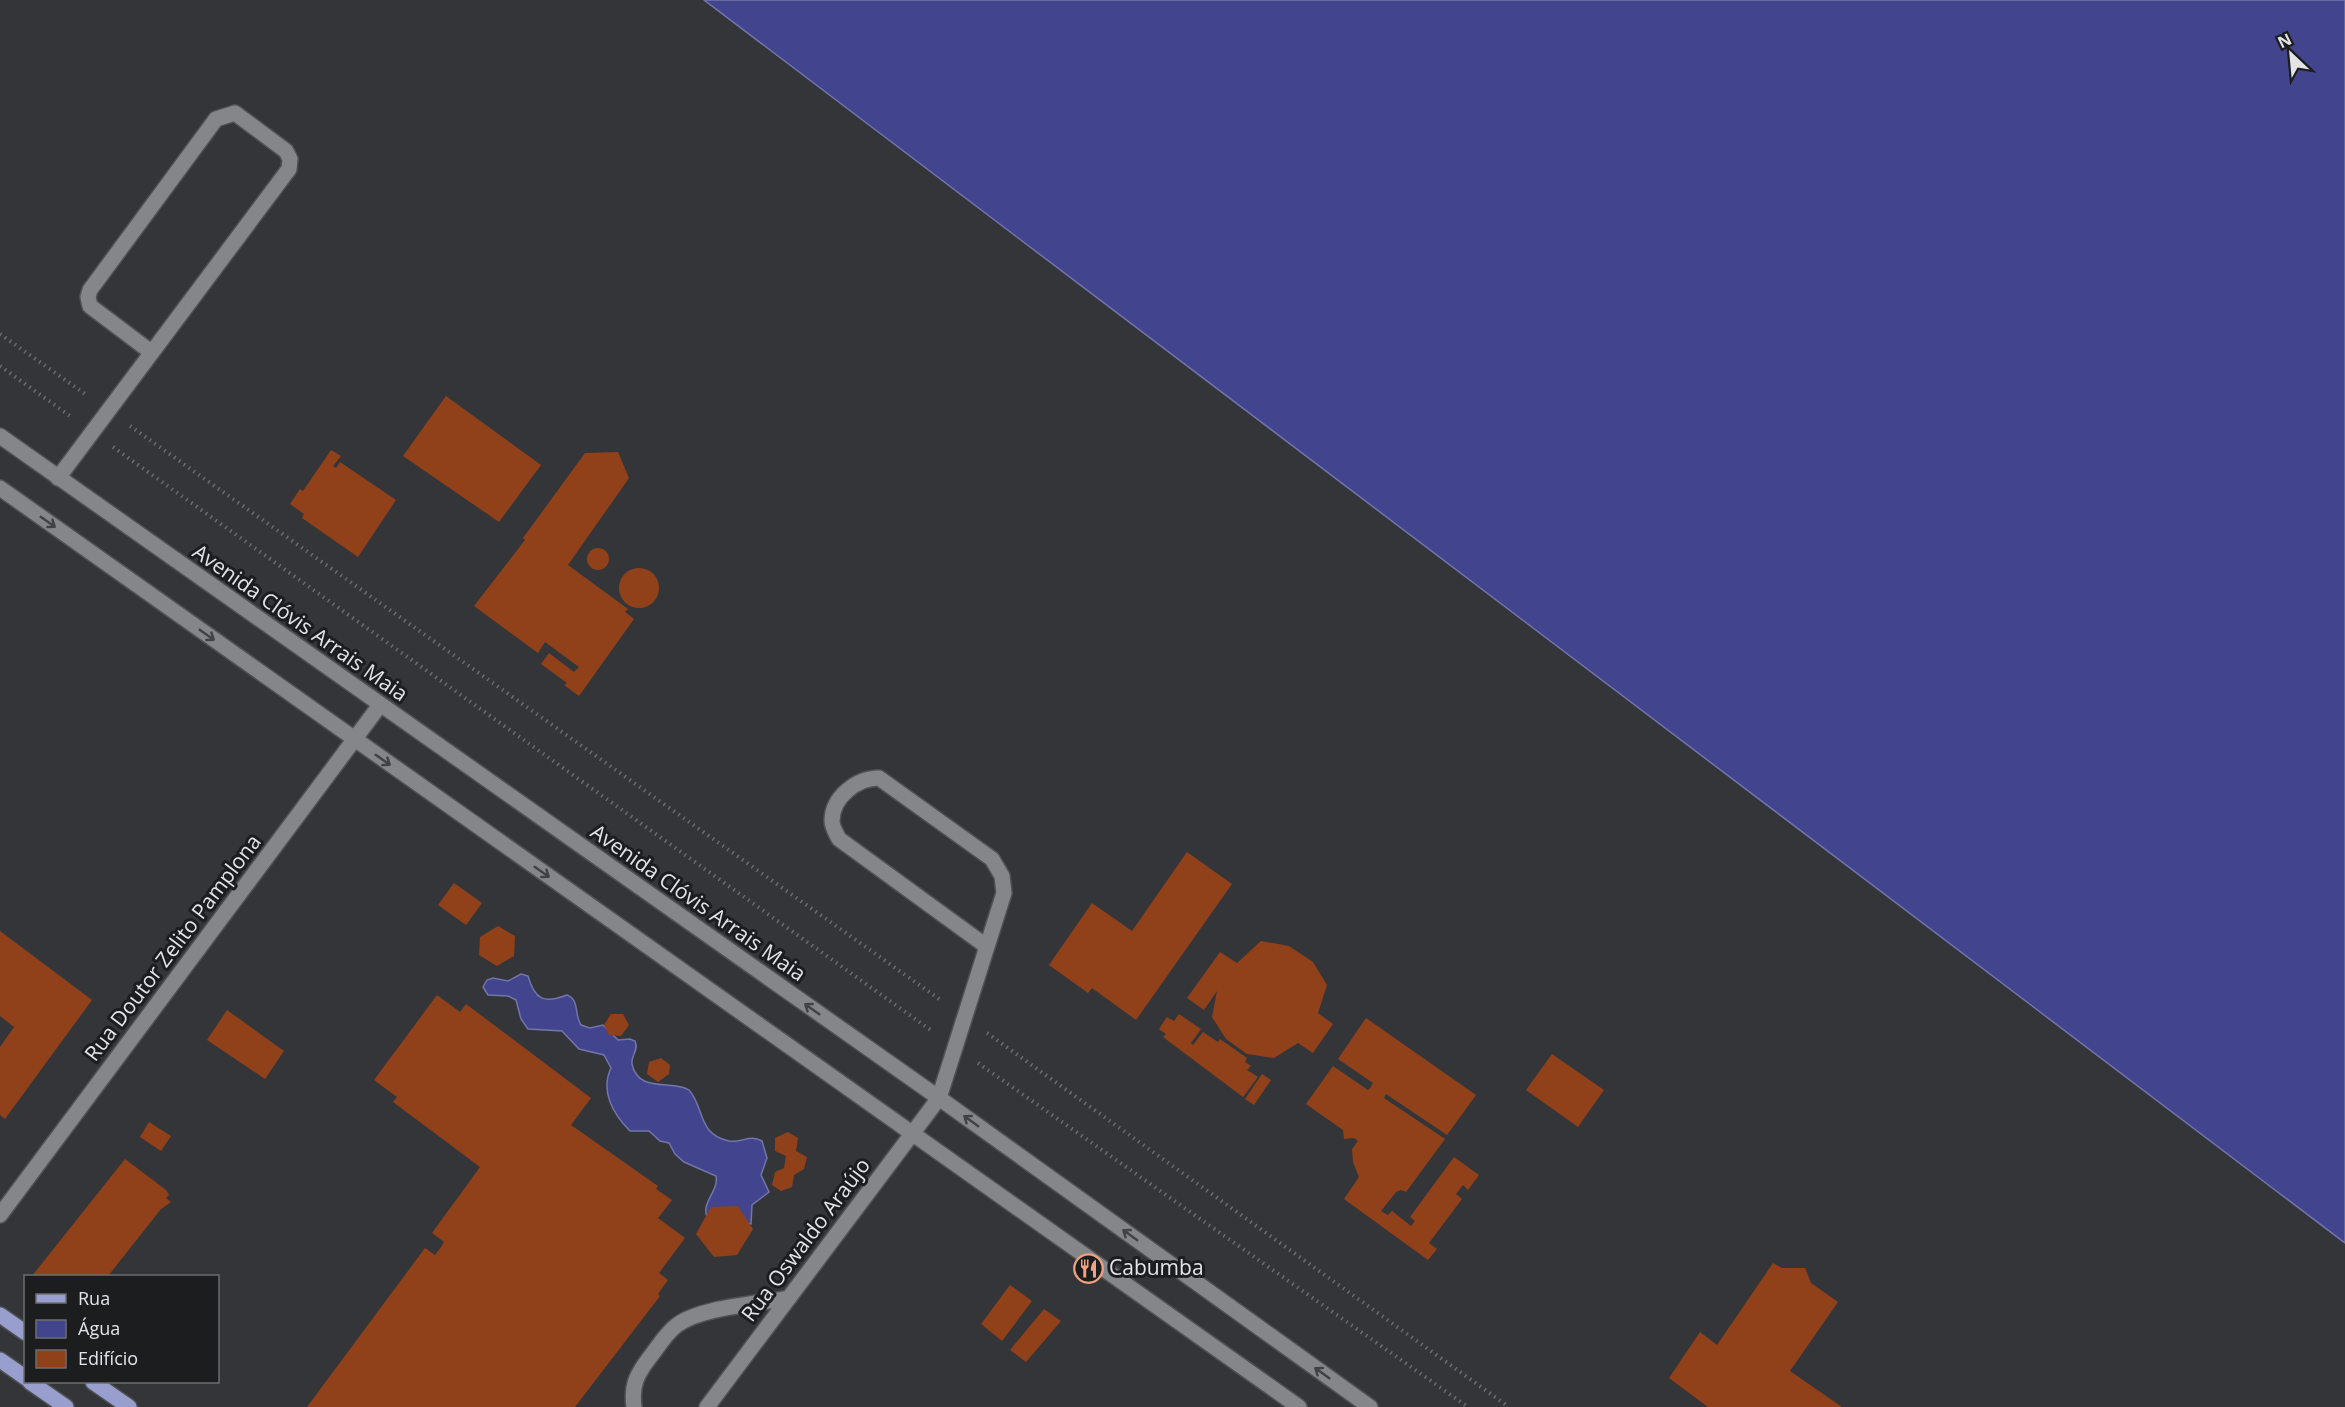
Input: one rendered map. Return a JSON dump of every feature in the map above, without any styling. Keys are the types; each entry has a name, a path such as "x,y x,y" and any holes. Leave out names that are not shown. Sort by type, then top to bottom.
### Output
{"main road":[{"path":"58,478 289,169 290,159 286,151 235,113 216,119 90,290 88,297 90,306 151,352"},
{"name":"Avenida Clóvis Arrais Maia","path":"0,436 939,1098 1370,1407"},
{"path":"0,488 1299,1407"},
{"name":"Rua Doutor Zelito Pamplona","path":"0,1215 380,705"},
{"path":"939,1098 1004,893 1002,876 992,859 879,778 867,778 853,785 833,809 832,824 839,839 986,946"},
{"name":"Rua Oswaldo Araújo","path":"707,1407 939,1098"},
{"path":"634,1407 632,1388 638,1372 674,1327 696,1316 789,1298"},
{"path":"0,1315 24,1333"},
{"path":"0,1360 24,1377"},
{"path":"31,1383 66,1407"},
{"path":"94,1383 129,1407"}],"path":[{"path":"0,334 964,1016 1509,1407"},
{"path":"0,366 954,1046 1468,1407"}],"water":[{"path":"704,0 2345,0 2345,1243"},
{"path":"521,974 528,976 537,995 542,998 552,999 567,995 571,997 574,1000 581,1025 590,1028 603,1025 618,1040 635,1041 632,1064 641,1079 648,1083 689,1090 698,1105 706,1127 719,1138 738,1141 754,1138 762,1141 767,1158 761,1175 769,1192 752,1205 751,1224 707,1217 706,1206 715,1187 716,1176 684,1162 675,1154 669,1143 660,1141 649,1131 630,1131 618,1117 610,1102 607,1085 611,1068 604,1055 579,1049 562,1031 528,1029 521,1019 516,1000 508,996 488,995 483,987 487,980 493,978 508,981"}],"building":[{"path":"446,396 541,465 499,522 403,456"},
{"path":"331,450 341,456 333,466 336,468 340,462 396,500 358,557 302,518 304,514 290,504 300,489 303,491"},
{"path":"618,452 629,478 568,565 628,609 625,612 634,619 579,696 564,685 567,683 541,664 549,653 574,672 579,667 545,642 538,653 474,606 525,540 523,538 585,453"},
{"path":"598,548 606,551 609,559 606,567 598,570 590,567 587,559 590,551"},
{"path":"639,568 653,574 659,588 653,602 639,608 625,602 619,588 625,574"},
{"path":"1187,852 1232,884 1136,1020 1092,988 1088,993 1049,965 1092,903 1132,931"},
{"path":"454,883 482,903 466,925 438,905"},
{"path":"498,926 515,936 514,956 497,966 479,955 480,937"},
{"path":"0,931 92,1000 5,1119 0,1115 0,1047 14,1027 0,1016"},
{"path":"1261,941 1289,946 1313,962 1327,985 1318,1013 1333,1024 1313,1053 1298,1043 1274,1058 1247,1054 1226,1039 1212,1017 1217,991 1204,1010 1187,998 1220,952 1237,963"},
{"path":"437,995 460,1012 466,1004 591,1098 571,1125 658,1186 656,1189 672,1200 658,1218 685,1238 659,1273 668,1280 658,1294 660,1296 575,1407 307,1407 425,1248 435,1255 441,1247 444,1242 432,1233 480,1167 393,1102 397,1097 374,1080"},
{"path":"227,1010 284,1051 265,1079 207,1040"},
{"path":"611,1014 623,1014 629,1025 621,1036 609,1035 604,1025"},
{"path":"1179,1014 1201,1029 1191,1043 1193,1045 1203,1032 1218,1042 1220,1039 1247,1058 1245,1062 1251,1066 1247,1070 1258,1077 1243,1097 1163,1037 1166,1034 1159,1029 1167,1017 1174,1021"},
{"path":"1366,1018 1476,1095 1447,1135 1386,1094 1384,1098 1445,1139 1406,1192 1401,1190 1396,1192 1381,1211 1388,1215 1392,1211 1411,1226 1415,1221 1410,1217 1454,1157 1479,1175 1468,1190 1463,1185 1456,1194 1462,1199 1429,1243 1437,1249 1428,1260 1344,1199 1359,1177 1353,1162 1352,1149 1358,1141 1354,1138 1344,1139 1343,1130 1306,1104 1333,1066 1368,1090 1370,1088 1373,1083 1338,1059"},
{"path":"1552,1054 1604,1090 1578,1127 1526,1090"},
{"path":"661,1058 670,1065 669,1074 658,1082 647,1074 649,1062"},
{"path":"1262,1074 1271,1080 1254,1105 1245,1099"},
{"path":"149,1122 171,1136 161,1151 140,1137"},
{"path":"788,1132 798,1138 796,1151 807,1157 804,1169 794,1175 792,1187 781,1191 772,1185 775,1172 784,1168 786,1156 775,1151 775,1138"},
{"path":"125,1159 166,1190 169,1195 166,1198 171,1202 161,1209 109,1275 33,1275"},
{"path":"738,1206 753,1229 737,1255 714,1257 696,1234 711,1207"},
{"path":"1773,1263 1782,1268 1805,1268 1811,1283 1838,1302 1790,1371 1842,1407 1708,1407 1669,1378 1700,1332 1717,1345"},
{"path":"1010,1285 1032,1301 1002,1341 981,1324"},
{"path":"1044,1309 1061,1321 1026,1362 1010,1350"}],"place":[{"name":"Cabumba","path":"1088,1268"}]}
